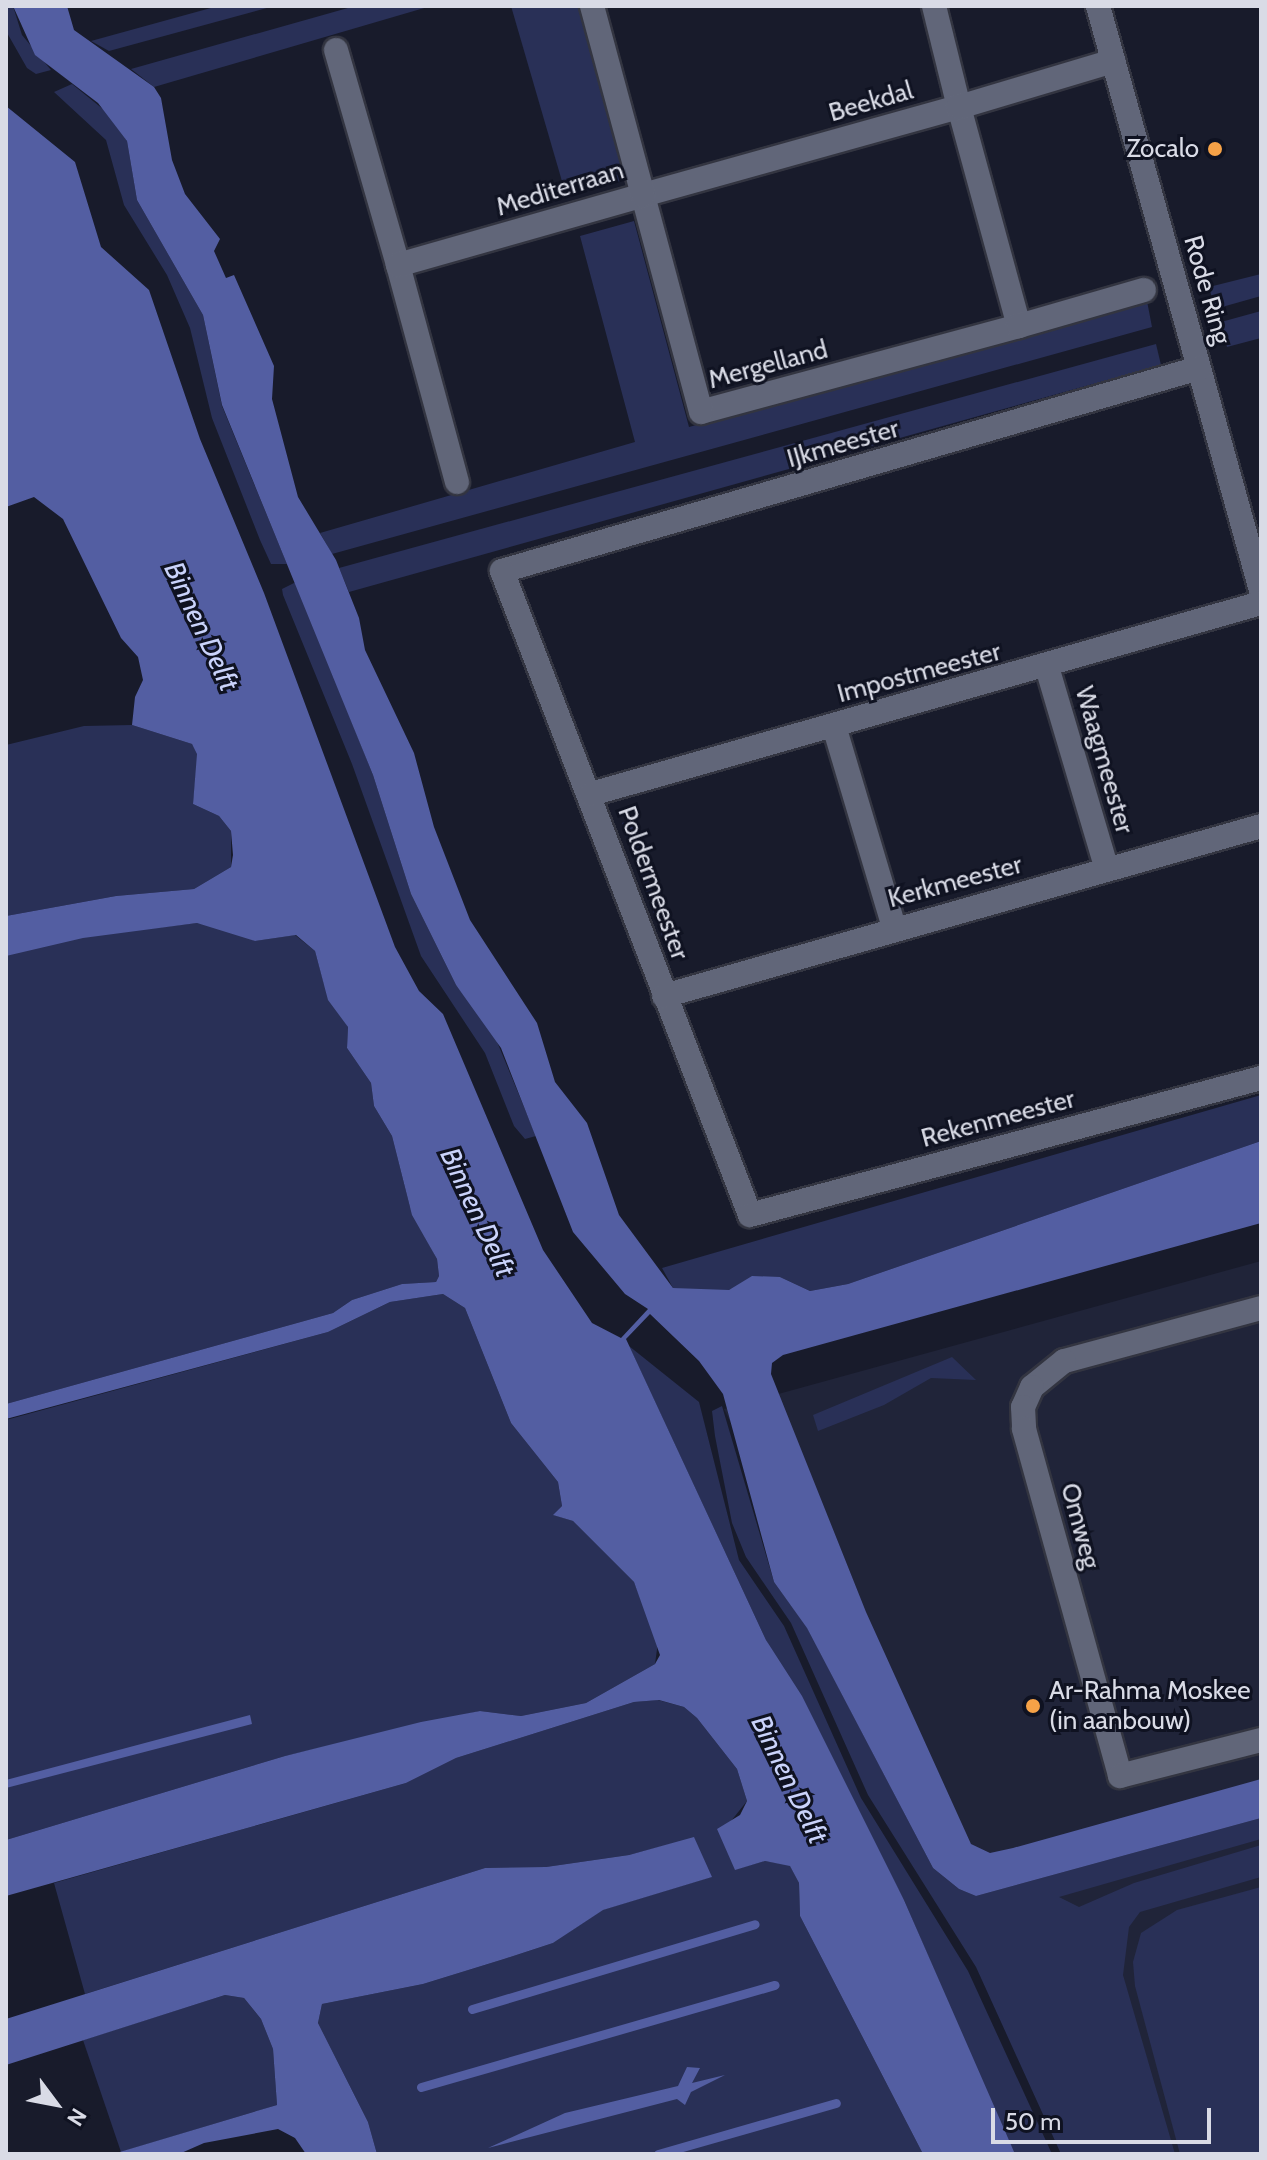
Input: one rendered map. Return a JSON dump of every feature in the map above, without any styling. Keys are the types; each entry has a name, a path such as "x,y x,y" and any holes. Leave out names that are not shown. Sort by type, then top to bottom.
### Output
{"street":[{"name":"Mediterraan","path":"398,265 643,195 592,6"},
{"path":"934,6 1019,326"},
{"name":"Rode Ring","path":"1098,6 1261,590"},
{"path":"336,50 457,482"},
{"name":"Beekdal","path":"643,195 1113,61"},
{"name":"Mergelland","path":"643,195 701,412 1144,290"},
{"name":"IJkmeester","path":"502,571 1199,368"},
{"name":"Poldermeester","path":"502,571 591,794 664,996 750,1215"},
{"name":"Impostmeester","path":"591,794 1047,667 1261,603"},
{"name":"Waagmeester","path":"1047,667 1107,869"},
{"path":"834,726 894,927"},
{"name":"Kerkmeester","path":"664,996 894,927 1261,826"},
{"name":"Rekenmeester","path":"750,1215 1261,1078"},
{"name":"Omweg","path":"1261,1308 1064,1361 1032,1387 1023,1407 1024,1429 1120,1776 1261,1740"}],"shaded area":[{"path":"6,6 13,6 22,35 51,70 36,74 27,68 6,31"},
{"path":"218,6 274,6 109,51 91,41"},
{"path":"355,6 431,6 154,87 131,69"},
{"path":"511,6 578,6 625,180 566,195"},
{"path":"72,84 114,118 127,141 137,200 203,315 222,406 287,564 271,564 260,540 212,418 190,328 167,275 124,205 106,140 54,92"},
{"path":"634,221 689,427 1147,301 1152,327 332,554 320,533 635,442 580,236"},
{"path":"1261,274 1261,296 1215,309 1209,287"},
{"path":"1261,311 1261,338 1227,347 1221,322"},
{"path":"1156,344 1161,365 349,592 339,568"},
{"path":"296,582 373,775 411,894 456,985 493,1032 536,1136 525,1139 514,1126 485,1053 421,956 352,764 283,595 282,589"},
{"path":"132,725 192,744 198,754 193,804 219,816 231,831 231,867 194,889 116,896 6,916 6,745 84,726"},
{"path":"636,818 675,954 669,956 622,823"},
{"path":"197,923 222,926 255,941 295,935 315,951 324,984 348,1027 347,1048 371,1083 374,1106 392,1136 410,1207 437,1259 439,1276 436,1282 402,1284 352,1300 333,1313 6,1404 6,954 76,937"},
{"path":"1261,1095 1261,1141 848,1284 810,1291 780,1277 729,1290 694,1291 673,1288 662,1268"},
{"path":"1261,1261 1261,2154 1093,2154 724,1409"},
{"path":"443,1294 465,1308 511,1423 558,1482 562,1506 554,1515 573,1521 634,1582 658,1642 655,1664 586,1703 521,1716 480,1711 285,1756 6,1840 6,1420 328,1332 390,1302"},
{"path":"629,1346 699,1402 739,1560 784,1626 861,1798 968,1971 1052,2154 1015,2154 904,1900 766,1640"},
{"path":"952,1357 976,1380 931,1378 884,1405 818,1431 813,1415"},
{"path":"722,1406 774,1582 807,1627 933,1868 959,1889 976,1896 1261,1818 1261,1839 1059,1897 1079,1907 1134,1883 1261,1845 1261,1877 1140,1912 1129,1927 1123,1975 1175,2154 1061,2154 976,1967 868,1795 791,1623 746,1557 732,1523 715,1436 712,1411"},
{"path":"658,1700 684,1707 697,1718 737,1769 747,1801 727,1826 736,1869 765,1861 790,1865 799,1883 800,1916 923,2154 377,2154 368,2122 318,2023 322,2004 423,1984 504,1959 553,1943 602,1910 711,1877 694,1838 629,1855 546,1867 485,1868 85,1994 54,1883 406,1783 456,1758 634,1702"},
{"path":"1261,1887 1261,2154 1180,2154 1135,1986 1133,1962 1141,1933 1177,1910"},
{"path":"225,1995 244,1998 261,2019 273,2049 277,2105 121,2152 83,2040"}],"water":[{"name":"Binnen Delft","path":"13,6 67,6 74,30 154,87 161,98 172,160 185,194 220,239 214,251 226,278 234,275 274,366 272,399 298,497 336,560 359,618 365,650 414,753 434,827 470,920 537,1023 555,1082 587,1123 619,1215 673,1288 729,1290 752,1276 780,1277 810,1291 848,1284 1261,1141 1261,1223 783,1355 772,1363 771,1374 866,1612 971,1844 990,1853 1013,1848 1261,1779 1261,1818 976,1896 959,1889 933,1868 807,1628 774,1582 723,1394 699,1361 650,1314 626,1339 766,1640 802,1696 904,1900 1015,2154 923,2154 800,1916 799,1883 790,1866 765,1861 735,1870 717,1829 740,1815 747,1801 737,1769 697,1718 684,1707 659,1700 634,1702 456,1758 406,1783 6,1896 6,1840 285,1756 421,1722 480,1711 521,1716 586,1703 655,1664 660,1655 634,1582 573,1521 553,1515 562,1506 558,1482 511,1423 465,1308 443,1294 390,1302 328,1332 6,1419 6,1404 333,1313 352,1300 402,1284 436,1282 439,1276 437,1259 412,1215 392,1136 374,1106 371,1083 347,1048 348,1027 328,1000 315,951 296,935 255,941 197,923 83,938 6,956 6,916 116,896 194,889 231,867 233,855 231,831 219,816 193,804 197,754 192,744 132,725 135,697 143,680 138,657 121,638 63,519 34,497 6,507 6,106 75,162 101,247 149,290 200,439 264,593 395,947 419,991 443,1014 543,1250 592,1323 621,1338 648,1309 625,1294 573,1232 501,1048 456,985 411,894 373,775 222,405 203,315 137,200 127,141 98,103 35,55"},
{"path":"250,1715 252,1724 6,1788 6,1780"},
{"path":"694,1837 712,1877 603,1910 553,1943 504,1959 423,1984 322,2004 318,2023 368,2122 377,2154 306,2154 295,2138 278,2129 204,2143 179,2154 113,2154 277,2105 273,2049 261,2019 244,1998 225,1995 6,2065 6,2019 485,1868 546,1867 629,1855"},
{"path":"687,2067 700,2068 692,2083 725,2075 691,2092 685,2105 677,2099 488,2148 565,2113 678,2086"}],"waterway":[{"path":"472,2009 755,1924"},
{"path":"421,2087 775,1985"},
{"path":"658,2154 836,2103"}],"place":[{"name":"Zocalo","path":"1215,149"},
{"name":"Ar-Rahma Moskee (in aanbouw)","path":"1033,1706"}]}
